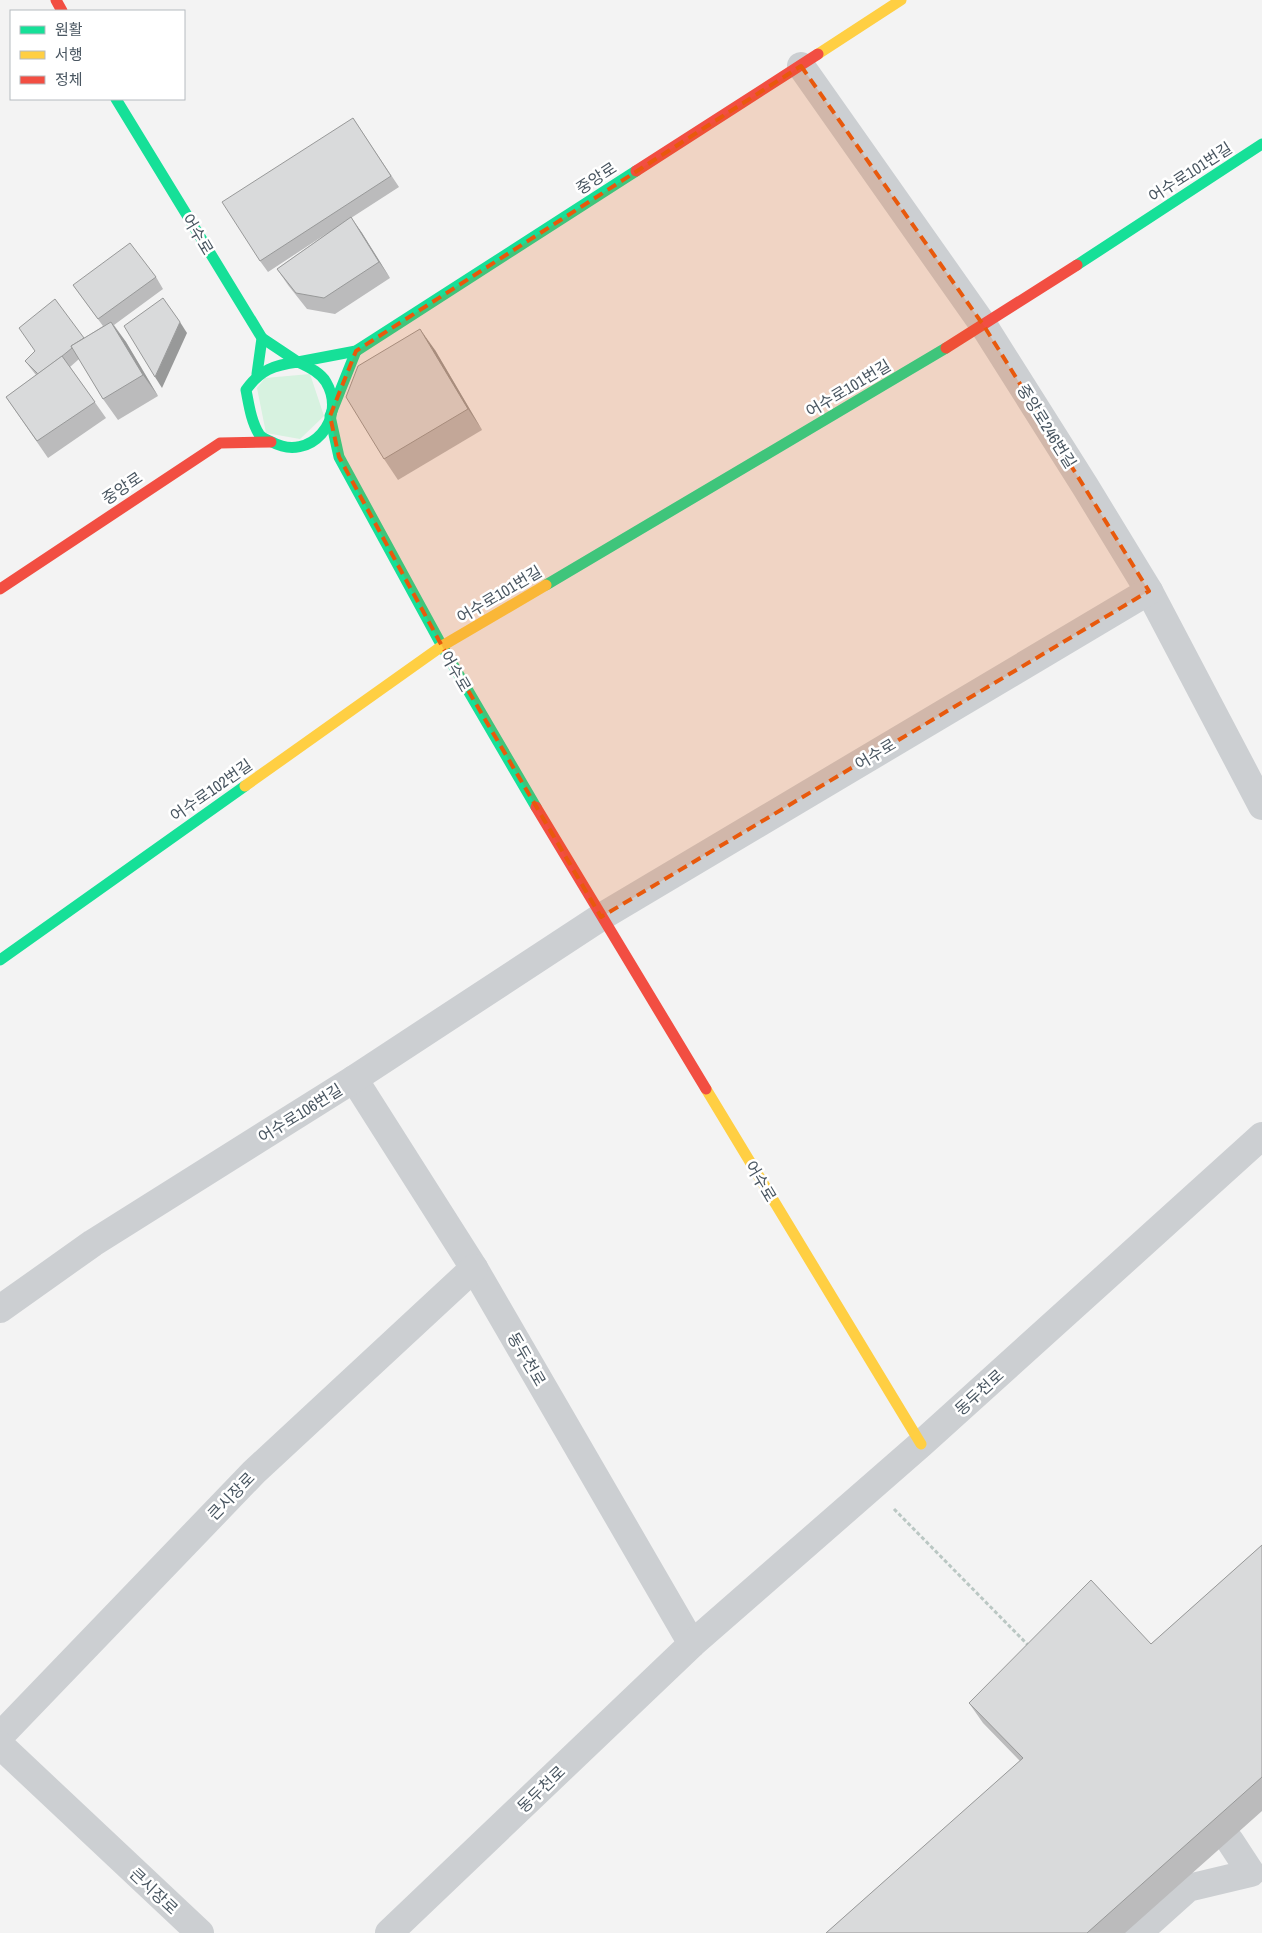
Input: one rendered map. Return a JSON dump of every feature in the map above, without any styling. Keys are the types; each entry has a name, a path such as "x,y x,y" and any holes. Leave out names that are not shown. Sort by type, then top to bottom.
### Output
{"street":[{"name":"중앙로","path":"257,374 274,364 298,362 356,351 901,0"},
{"name":"중앙로246번길","path":"800,66 984,326 1149,591 1262,806"},
{"name":"어수로","path":"117,100 262,338 317,372 326,382 331,397 330,454 601,917 921,1444"},
{"name":"어수로101번길","path":"442,646 984,326 1262,144"},
{"path":"262,338 257,374 246,390 248,401 251,417 260,436 282,448 303,445 318,440 330,425 330,416 356,351"},
{"path":"239,415 248,401"},
{"path":"220,443 229,429"},
{"path":"220,443 271,442"},
{"name":"중앙로","path":"0,589 220,443"},
{"path":"303,445 330,454"},
{"name":"어수로","path":"601,917 1149,591"},
{"name":"어수로102번길","path":"0,960 442,646"},
{"name":"어수로106번길","path":"0,1309 93,1243 354,1079 601,917"},
{"name":"동두천로","path":"354,1079 474,1268 692,1644"},
{"name":"동두천로","path":"389,1933 692,1644 873,1487 1262,1136"},
{"name":"큰시장로","path":"0,1736 254,1472 474,1268"},
{"name":"큰시장로","path":"0,1745 200,1933"},
{"path":"1138,1933 1188,1888 1258,1874 1230,1841"}],"path":[{"path":"873,1487 1031,1648"}],"highlighted area":[{"path":"801,66 984,326 1149,591 601,917 442,646 339,457 330,416 356,351"}],"green space":[{"path":"310,374 324,416 300,439 266,433 257,388 265,378"}],"building":[{"path":"353,118 391,176 260,261 222,202"},
{"path":"351,217 379,262 324,298 296,293 277,269"},
{"path":"130,243 156,277 98,319 73,285"},
{"path":"163,298 180,322 155,377 124,326"},
{"path":"55,299 84,338 71,346 72,348 38,374 25,361 35,351 19,328"},
{"path":"111,322 143,375 103,399 71,346"},
{"path":"420,329 468,409 384,459 346,397 358,366"},
{"path":"62,356 95,402 37,441 6,397"},
{"path":"1262,1545 1262,1777 1087,1933 826,1933 1023,1758 969,1703 1091,1580 1151,1644"}],"traffic: fast":[{"path":"117,100 262,338 257,374"},
{"path":"1077,265 1262,144"},
{"path":"262,338 298,362 356,351 636,171"},
{"path":"546,585 946,348"},
{"path":"356,351 330,416 339,457 442,646 536,807"},
{"path":"298,362 310,368 326,382 332,396 332,410 329,423 322,434 312,442 300,447 286,447 266,440 259,434 252,418 246,390 262,373 275,367 298,362"},
{"path":"0,960 245,786"}],"traffic: slow":[{"path":"818,54 901,0"},
{"path":"245,786 442,646 546,585"},
{"path":"706,1089 921,1444"}],"traffic: jam":[{"path":"56,0 61,10"},
{"path":"636,171 818,54"},
{"path":"946,348 1077,265"},
{"path":"0,589 220,443 271,442"},
{"path":"536,807 706,1089"}]}
